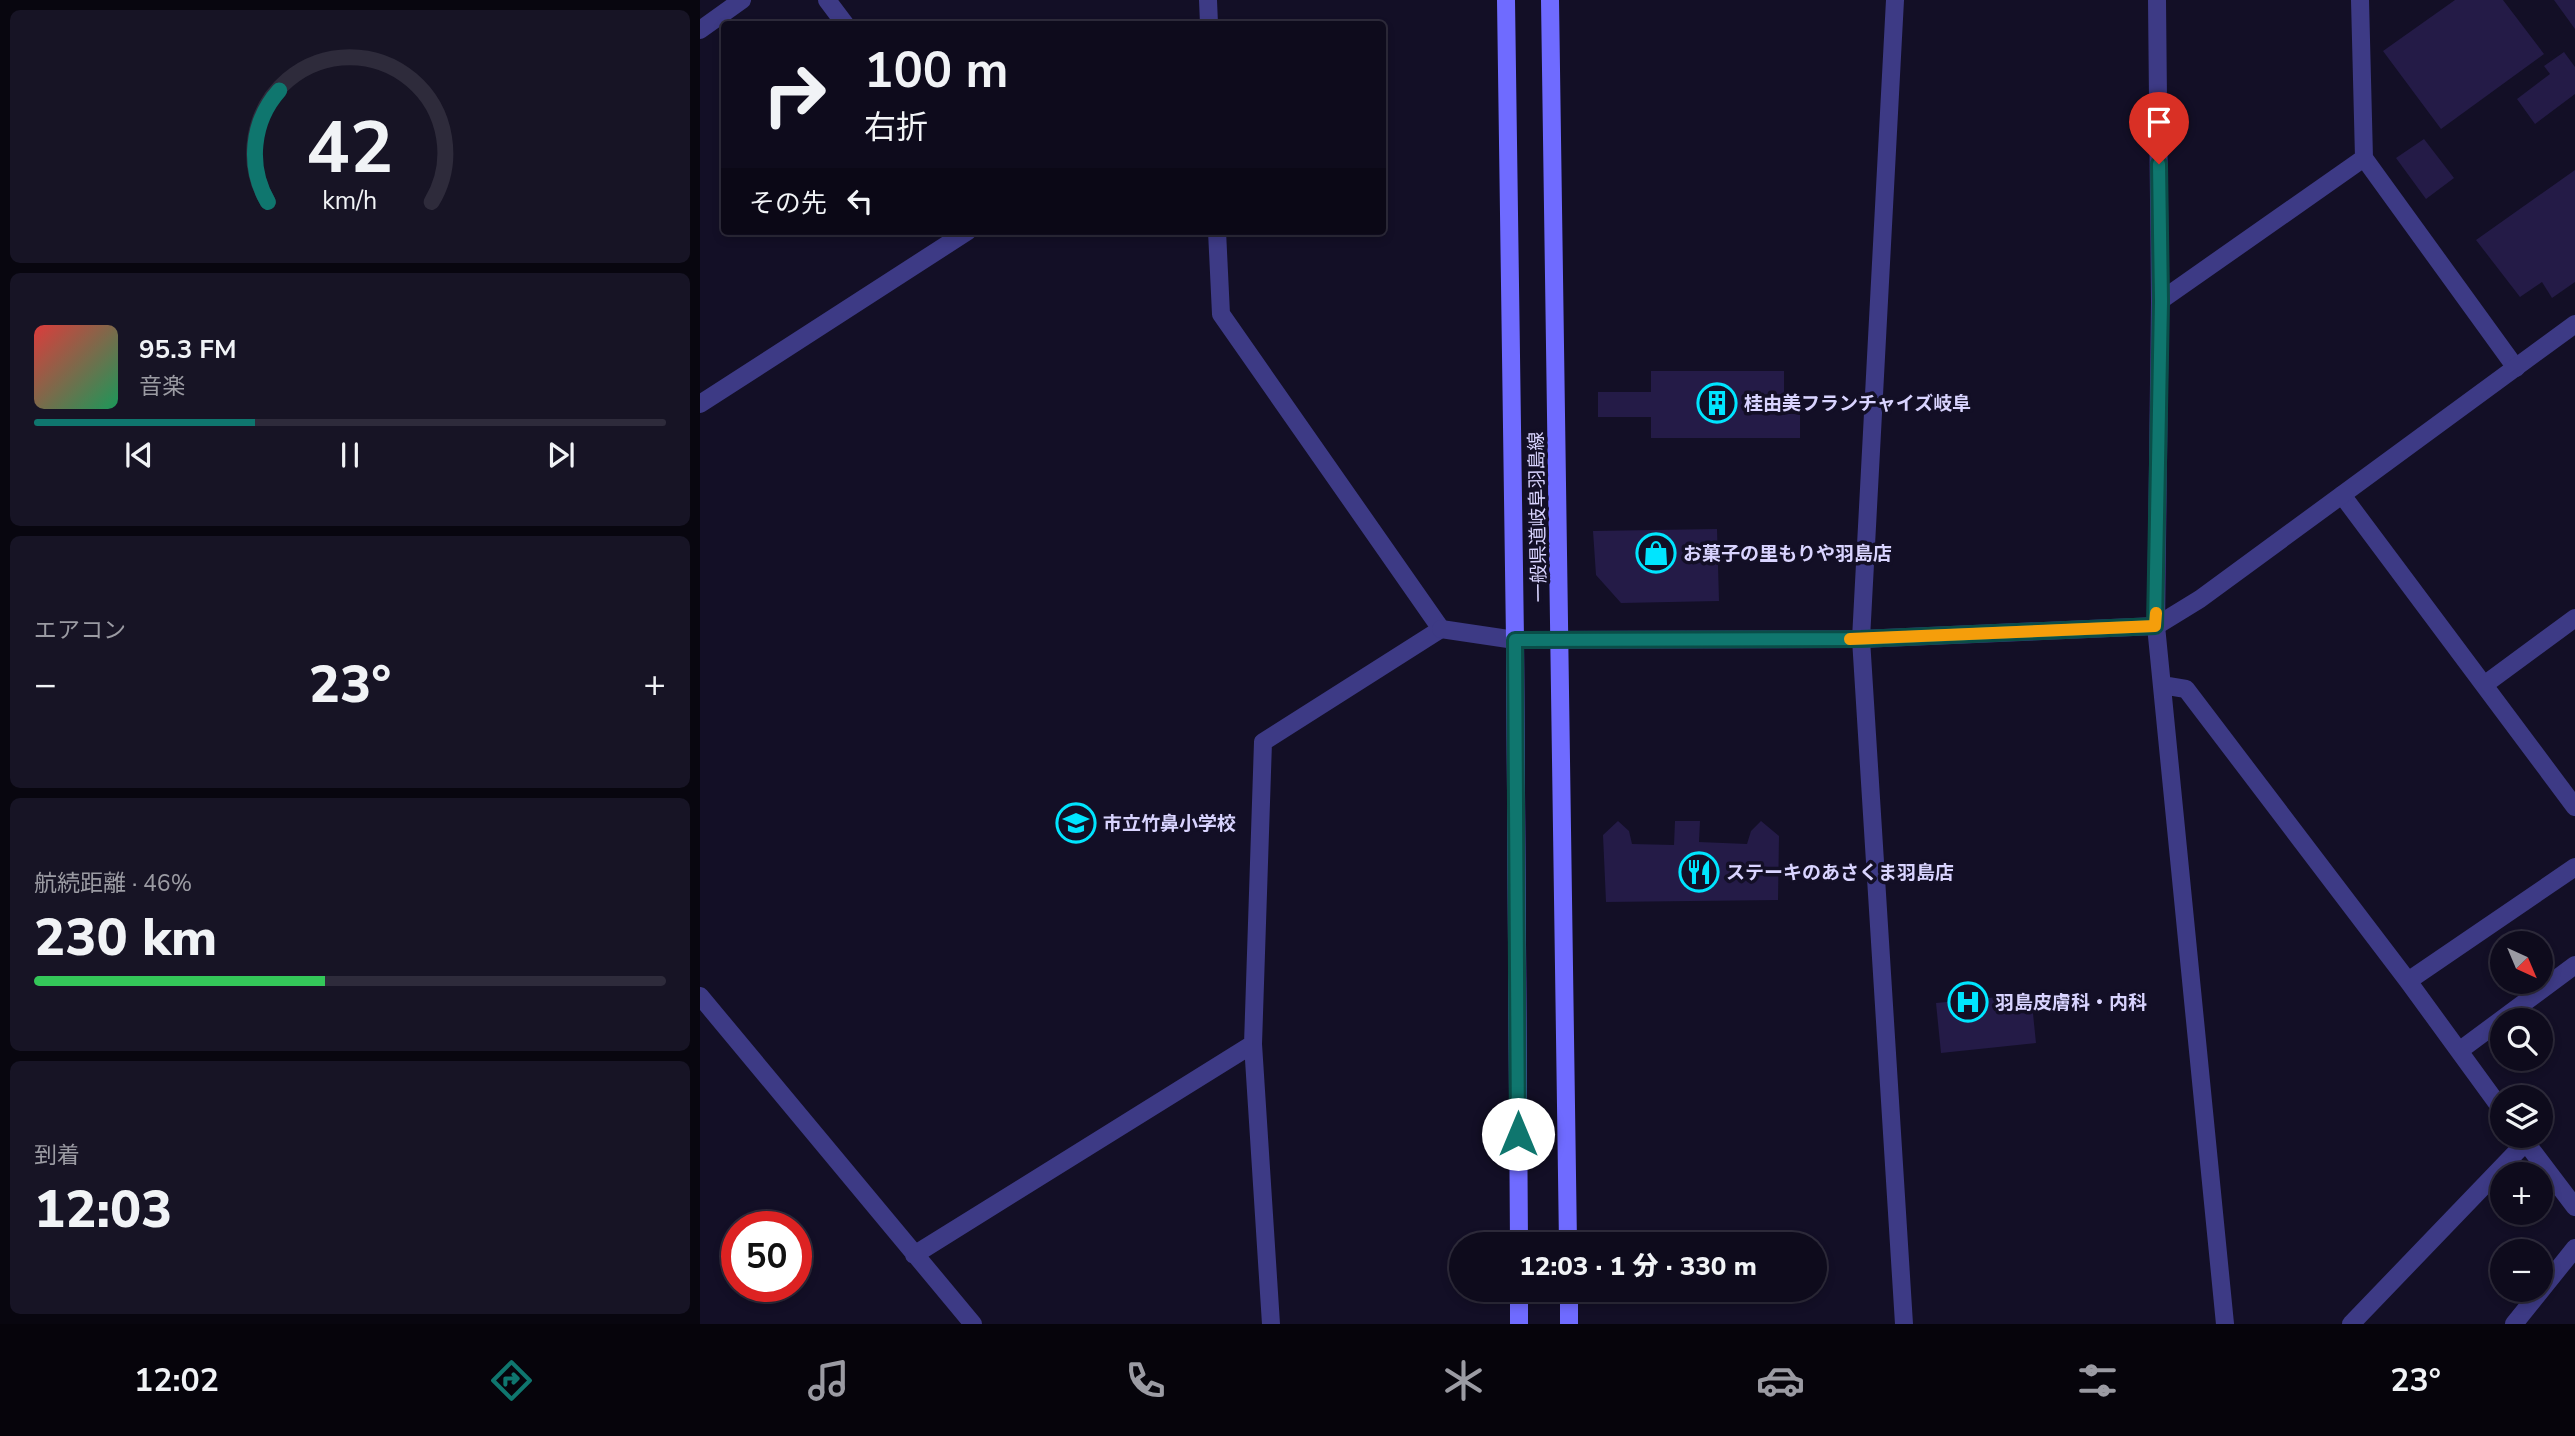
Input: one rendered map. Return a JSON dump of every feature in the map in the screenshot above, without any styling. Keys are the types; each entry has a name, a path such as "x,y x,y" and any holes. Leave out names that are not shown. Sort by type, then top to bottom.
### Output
{"main road":[{"name":"一般県道岐阜羽島線","path":"1506,0 1515,640 1519,1232"},
{"name":"一般県道岐阜羽島線","path":"1550,0 1568,1232"},
{"path":"1519,1302 1519,1324"},
{"path":"1569,1302 1569,1324"}],"street":[{"path":"700,30 742,0"},
{"path":"827,0 843,21"},
{"path":"1208,0 1209,21"},
{"path":"1895,0 1861,639 1903,1324"},
{"path":"2157,0 2161,301 2155,626 2225,1324"},
{"path":"2360,0 2364,158 2516,368"},
{"path":"2161,301 2364,158"},
{"path":"700,404 962,235"},
{"path":"1217,235 1221,314 1441,629"},
{"path":"1271,1324 1252,1044 1263,742 1441,629 1515,640 1861,639 2155,626 2200,600 2575,324"},
{"path":"2342,495 2575,807"},
{"path":"2484,685 2575,618"},
{"path":"2162,685 2186,689 2409,981 2490,1094"},
{"path":"2409,981 2575,867"},
{"path":"2459,1051 2575,965"},
{"path":"700,996 973,1324"},
{"path":"914,1255 1252,1044"},
{"path":"2351,1324 2516,1148"},
{"path":"2531,1148 2575,1207"},
{"path":"2514,1324 2575,1248"}],"building":[{"path":"2455,0 2503,0 2544,54 2441,129 2383,51"},
{"path":"2554,0 2575,0 2575,29"},
{"path":"2564,52 2575,67 2575,94 2535,124 2517,99 2550,74 2544,66"},
{"path":"2424,139 2454,178 2426,199 2396,158"},
{"path":"2575,170 2575,282 2552,298 2542,282 2520,297 2476,240"},
{"name":"桂由美フランチャイズ岐阜","path":"1651,371 1784,371 1784,414 1800,414 1800,438 1651,438 1651,417 1598,417 1598,392 1651,392"},
{"name":"お菓子の里もりや羽島店","path":"1717,529 1719,601 1621,603 1596,575 1593,531"},
{"path":"1618,821 1629,831 1632,844 1674,845 1675,821 1700,821 1699,842 1747,844 1751,831 1761,821 1779,836 1778,900 1606,902 1603,835"},
{"path":"2031,994 2036,1043 1941,1053 1936,1003"}],"slow traffic":[{"path":"1850,639 2155,626 2156,613"}],"place":[{"name":"桂由美フランチャイズ岐阜","path":"1717,403"},
{"name":"お菓子の里もりや羽島店","path":"1656,553"},
{"name":"市立竹鼻小学校","path":"1076,823"},
{"name":"ステーキのあさくま羽島店","path":"1699,872"},
{"name":"羽島皮膚科・内科","path":"1968,1002"}],"route":[{"path":"1518,1134 1515,640 1861,639 2155,626 2161,301 2159,164"}]}
